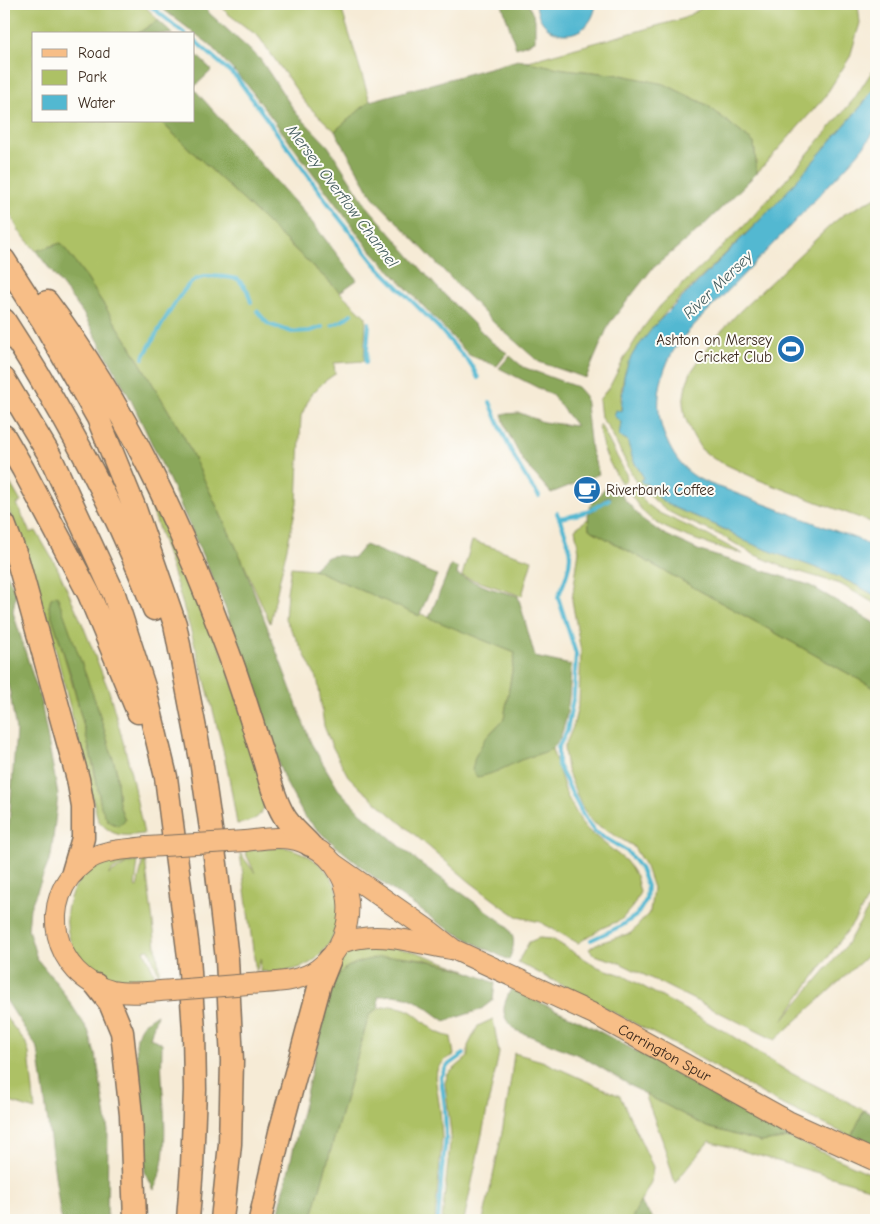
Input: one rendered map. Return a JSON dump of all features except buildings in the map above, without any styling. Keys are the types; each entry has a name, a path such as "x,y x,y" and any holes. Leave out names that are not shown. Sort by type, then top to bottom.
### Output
{"highway":[{"path":"4,249 62,322 105,387 138,446 176,524 216,620 243,692 278,805 289,822 310,845"},
{"path":"4,260 44,321 98,418 135,509 174,624 201,760 226,949 232,1061 230,1144 222,1220"},
{"path":"4,320 76,437 144,584 179,678 201,760"},
{"path":"4,379 50,456 114,594 145,690 166,777 189,958 194,1031 192,1166 188,1220"},
{"path":"4,436 89,594 166,777"},
{"path":"4,524 18,561 78,779 83,807 83,838 74,872"},
{"path":"260,1220 280,1132 320,984 335,951"},
{"path":"96,985 110,1002 122,1032 131,1115 135,1220"}],"main road":[{"path":"96,985 84,978 75,969 60,947 55,915 62,890 74,872 85,862 106,852 147,847 285,838 310,845"},
{"name":"Carrington Spur","path":"310,845 453,949 596,1015 788,1121 876,1161"},
{"path":"334,864 342,878 348,895 350,914 347,928 335,951"},
{"name":"Carrington Spur","path":"96,985 112,991 127,993 286,981 309,974 335,951 362,936 401,938 453,949"}],"green space":[{"path":"4,4 143,4 158,20 140,32 32,32 32,122 161,122 366,317 364,361 334,363 335,374 311,395 301,416 297,503 270,623 184,437 129,344 84,274 61,243 36,251 19,231 4,202"},
{"path":"156,4 202,4 210,14 260,59 296,113 328,146 366,205 435,285 493,343 507,353 497,366 469,355 367,246 248,86 209,44"},
{"path":"220,4 340,4 370,101 335,131 307,105 259,37 227,13"},
{"path":"502,4 528,4 535,19 535,41 516,48"},
{"path":"709,4 858,4 860,23 850,57 824,98 757,173 754,143 707,105 664,84 621,75 564,69 525,62 682,19"},
{"path":"158,20 171,32 140,32"},
{"path":"195,54 212,70 195,86"},
{"path":"518,60 564,69 621,75 664,84 707,105 754,143 757,173 703,226 652,269 609,324 586,378 539,362 493,322 373,197 335,131 370,101"},
{"path":"876,65 876,85 863,104 777,203 665,313 634,352 624,376 621,392 621,431 619,436 627,439 633,460 644,478 641,480 678,509 745,540 841,577 876,596 876,604 840,584 784,567 755,555 722,536 664,509 637,484 608,427 601,418 599,400 610,386 643,328 660,306 744,226 785,181 854,99"},
{"path":"195,90 307,216 357,280 340,292 161,122 195,122"},
{"name":"Ashton on Mersey Cricket Club","path":"876,197 876,524 759,480 714,459 701,449 692,434 685,417 683,403 686,385 691,372 714,339 739,312 832,224 843,215"},
{"path":"61,243 84,274 129,344 184,437 242,560 311,743 338,789 361,813 420,863 506,925 514,941 509,960 440,924 370,874 323,835 304,816 285,781 263,723 225,607 173,488 131,400 83,313 36,251"},
{"path":"510,356 523,367 577,387 585,396 591,450 599,474 551,493 523,461 507,431 502,414 520,413 543,422 576,426 552,395 499,368"},
{"path":"600,424 626,474 627,479 622,484 604,449 600,434"},
{"path":"130,445 226,662 267,798 260,814 249,821 237,824 225,759 192,634"},
{"path":"4,473 21,502 17,504 30,533 36,531 57,567 109,691 128,760 144,834 114,833 103,826 98,820 55,647 25,549 4,499","holes":["51,598 97,706 116,769 119,805 125,820 101,806 91,755 49,607"]},
{"path":"611,484 642,519 660,532 700,551 809,585 876,624 876,689 589,529 588,514 611,499 609,496 590,509 590,506 604,489"},
{"path":"634,488 647,504 659,513 743,554 695,539 659,524 638,506 628,491"},
{"path":"589,518 589,529 876,689 876,885 856,919 782,1021 845,947 876,896 876,948 775,1040 618,962 594,955 589,949 596,944 631,933 650,912 653,888 646,867 633,846 592,822 581,805 567,770 564,748 573,727 579,702 581,652 572,600 579,551 575,529"},
{"path":"472,541 532,560 522,596 462,576"},
{"path":"365,545 437,575 419,616 313,569 327,557 354,558"},
{"path":"451,565 458,568 457,575 489,588 518,596 535,657 571,665 565,723 556,744 550,750 524,759 494,773 477,777 472,770 475,757 485,739 504,719 515,653 429,618"},
{"path":"4,567 16,593 13,612 41,702 58,795 51,856 30,908 28,929 37,959 59,986 88,1030 97,1060 108,1131 107,1220 61,1220 38,1049 4,997 4,834 9,825 16,731 10,693 4,671"},
{"path":"291,567 313,569 515,653 504,719 485,739 524,759 552,749 567,796 584,827 626,861 636,876 640,892 633,906 621,920 602,928 578,943 540,922 518,917 470,882 348,776 324,726 318,682 285,619"},
{"path":"57,595 97,706 116,769 119,805 125,820 118,826 108,821 101,807 95,772 72,679 49,607 51,598"},
{"path":"284,847 313,859 328,873 338,891 339,911 331,940 326,949 313,961 294,969 268,974 268,972 260,971 261,958 256,972 240,853 255,873 245,852 247,850"},
{"path":"136,858 114,869 108,875 127,864 138,861 135,887 137,887 143,861 145,860 160,978 149,949 144,950 157,980 137,977 153,983 128,984 114,982 96,974 82,962 72,946 67,929 67,910 72,893 82,877 102,863"},
{"path":"539,938 552,939 598,967 622,975 729,1034 787,1071 864,1110 852,1137 779,1103 689,1052 518,962 529,942"},
{"path":"382,945 416,952 466,970 424,959 398,956 349,966 342,971 325,993 339,959 351,951"},
{"path":"398,956 448,965 495,983 493,1000 480,1010 445,1021 421,1004 406,997 389,995 378,997 379,1008 369,1015 311,1220 277,1220 326,1008 325,993 338,975 349,966 369,959"},
{"path":"511,989 580,1021 662,1065 789,1138 761,1142 707,1127 645,1094 581,1056 515,1030 507,1020 504,1011 504,1006"},
{"path":"390,1006 410,1011 435,1031 451,1037 454,1055 445,1060 438,1068 435,1076 442,1138 435,1220 311,1220 369,1015 379,1008"},
{"path":"157,1014 150,1038 162,1043 165,1135 162,1163 154,1190 145,1172 136,1045 142,1026"},
{"path":"4,1015 26,1043 29,1053 35,1110 4,1100"},
{"path":"493,1019 499,1053 464,1220 442,1220 451,1134 445,1083 448,1074 468,1057 468,1046 478,1026"},
{"path":"514,1053 542,1061 620,1096 653,1167 651,1182 631,1220 483,1220 501,1137"},
{"path":"645,1094 707,1127 761,1142 790,1138 876,1176 876,1190 709,1141 675,1183 663,1142"},
{"path":"864,1110 876,1116 876,1146 851,1137"},
{"path":"640,1202 654,1220 631,1220"}],"water":[{"path":"536,4 596,4 592,17 585,27 576,32 566,34 555,32 546,27 540,17"},
{"name":"River Mersey","path":"876,85 877,121 875,130 870,138 846,168 680,341 670,357 662,378 659,410 660,421 667,441 682,466 695,477 857,539 876,549 876,596 845,580 745,541 660,499 647,484 642,483 640,480 644,478 633,460 627,440 619,436 621,422 614,416 616,410 621,411 624,376 628,363 654,326 777,203 863,104"}],"waterway":[{"name":"Mersey Overflow Channel","path":"148,4 183,32"},
{"name":"Mersey Overflow Channel","path":"195,41 237,78 336,214 375,264 437,326 472,366 478,378"},
{"path":"143,358 180,295 197,279 215,276 238,279 247,290 251,302"},
{"path":"257,311 268,324 292,332 310,331 322,327"},
{"path":"332,325 342,321 351,314"},
{"path":"366,362 369,323"},
{"path":"490,402 517,463 539,496"},
{"path":"559,518 586,512 609,499"},
{"path":"557,513 569,546 570,555 567,573 558,597 576,654 574,694 567,731 558,748 558,765 585,819 595,832 627,851 640,868 647,886 646,900 637,915 621,926 591,940"},
{"path":"438,1220 446,1138 441,1077 447,1066 464,1054"}],"place":[{"name":"Ashton on Mersey Cricket Club","path":"791,349"},
{"name":"Riverbank Coffee","path":"587,490"}]}
